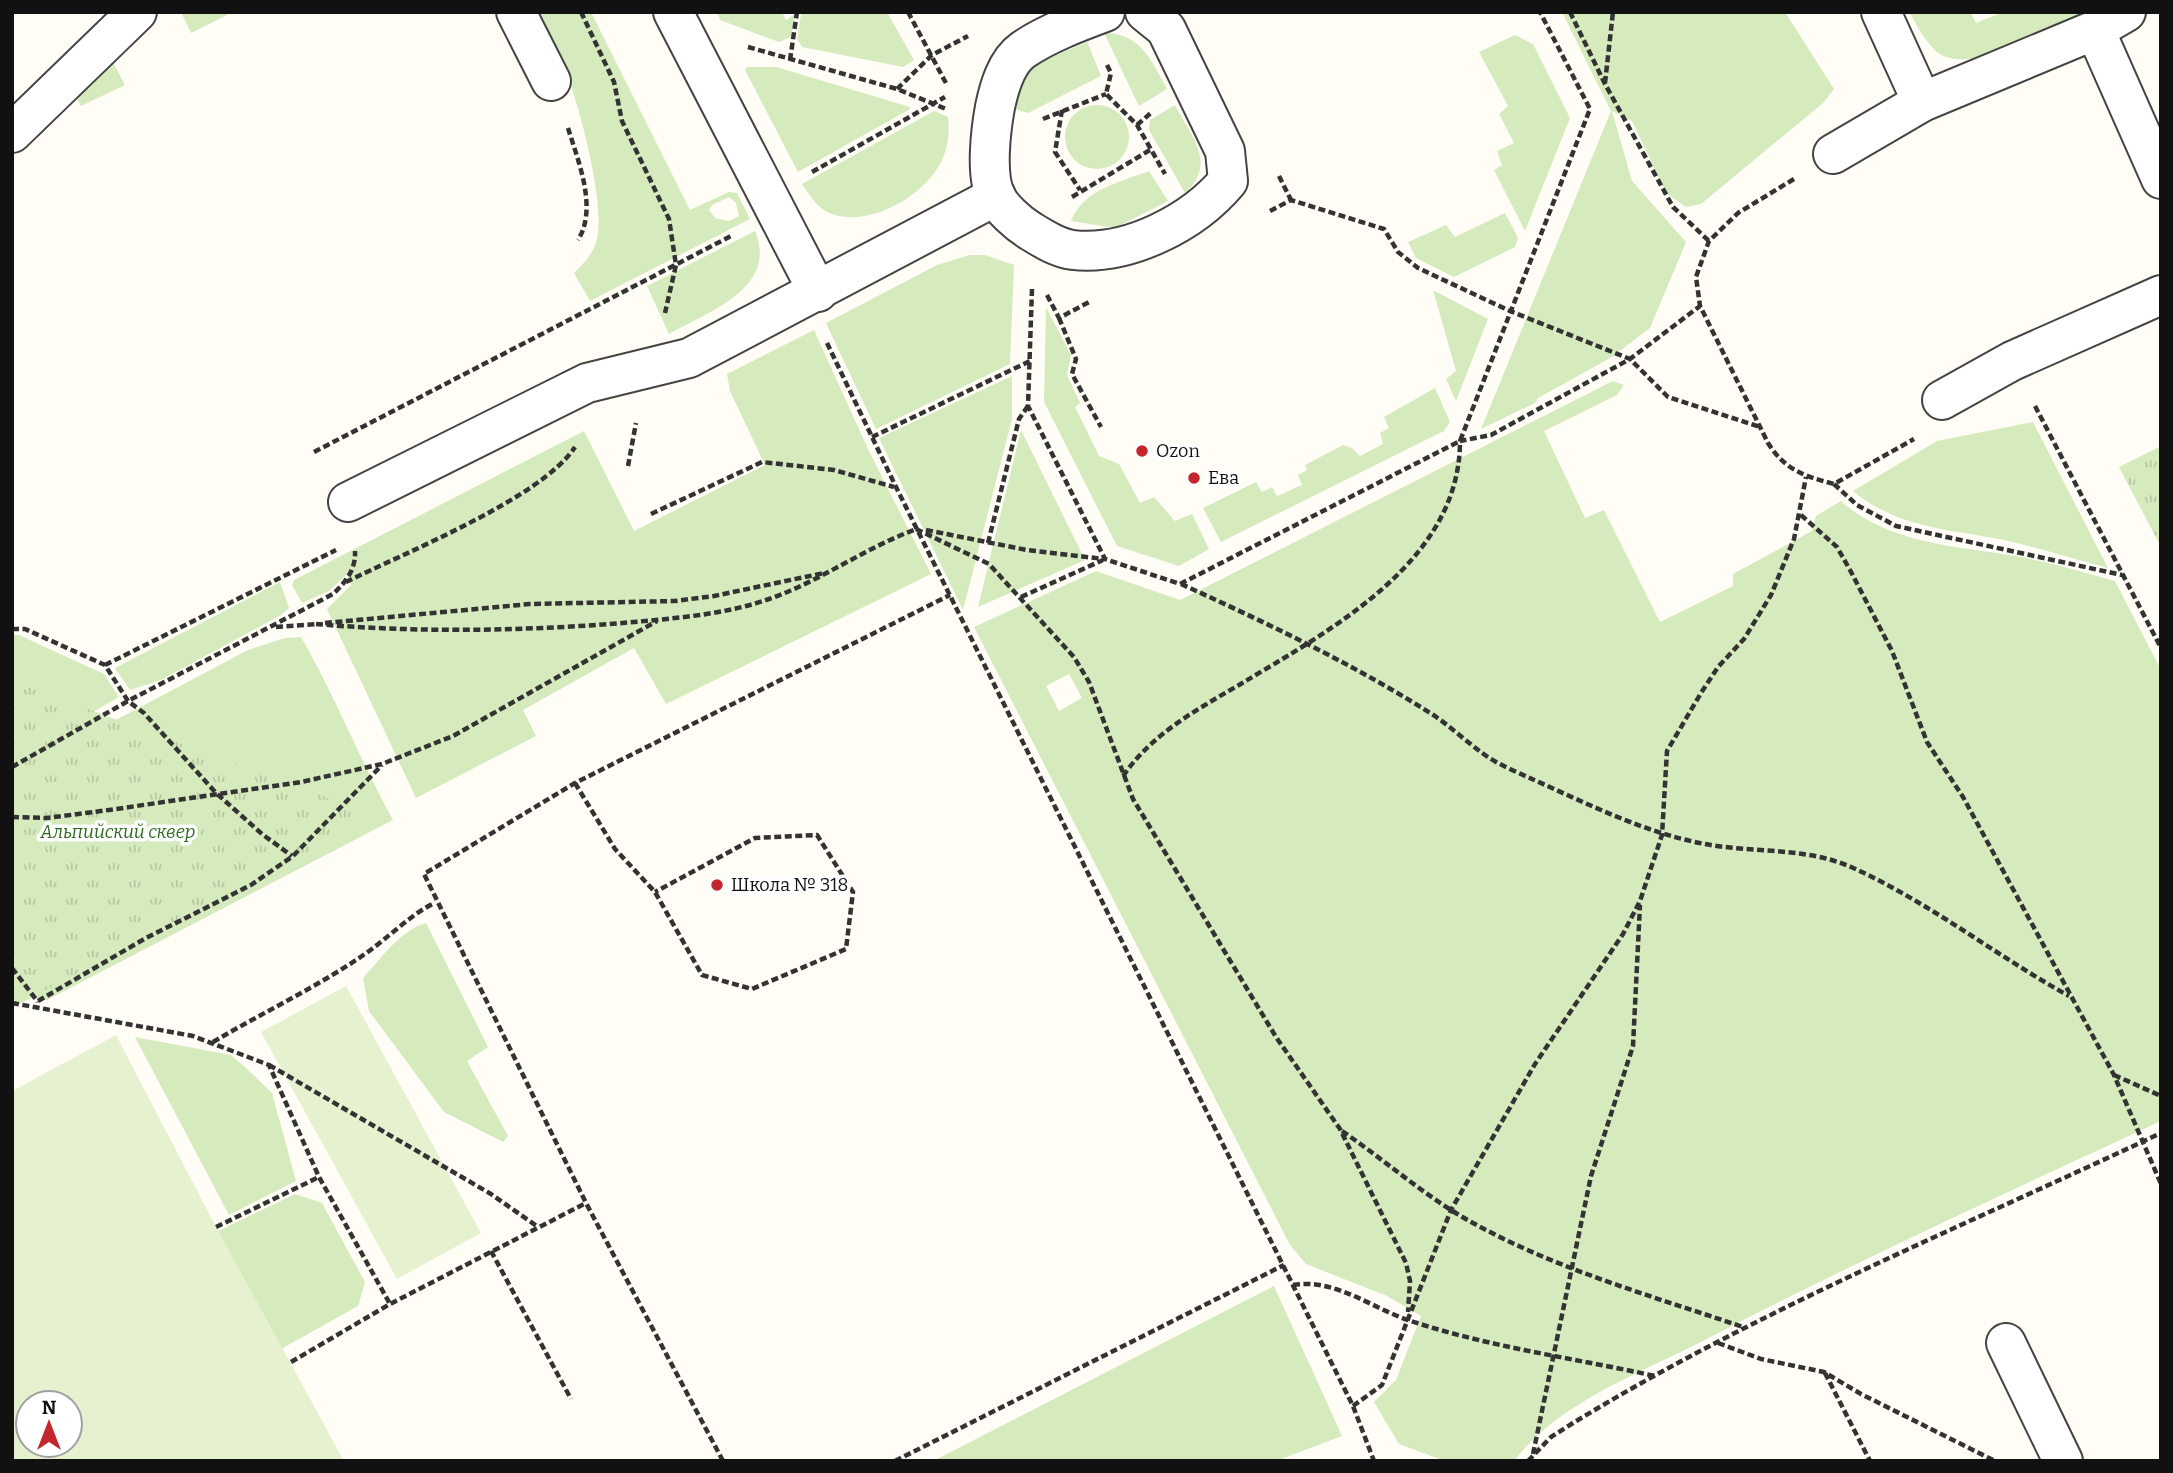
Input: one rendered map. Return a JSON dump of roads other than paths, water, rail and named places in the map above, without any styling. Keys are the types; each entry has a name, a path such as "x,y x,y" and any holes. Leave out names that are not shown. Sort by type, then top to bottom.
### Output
{"lane":[{"path":"12,133 137,12"},
{"path":"516,12 551,81"},
{"path":"673,12 818,292"},
{"path":"1096,15 1021,51 1007,69 992,124 990,163 996,196 1020,224 1045,240 1070,250 1100,251 1130,245 1187,216 1214,197 1227,181 1225,150 1177,51 1166,29 1145,12"},
{"path":"1881,12 1922,102"},
{"path":"1833,154 1922,102 2110,21 2161,179"},
{"path":"348,502 587,383 689,358 996,196"},
{"path":"1942,400 2012,362 2161,295"},
{"path":"2006,1343 2063,1461"}],"place":[{"name":"Ozon","path":"1142,451"},
{"name":"Ева","path":"1194,478"},
{"name":"Школа № 318","path":"717,885"}],"park label":[{"name":"Альпийский сквер","path":"118,832"}]}
